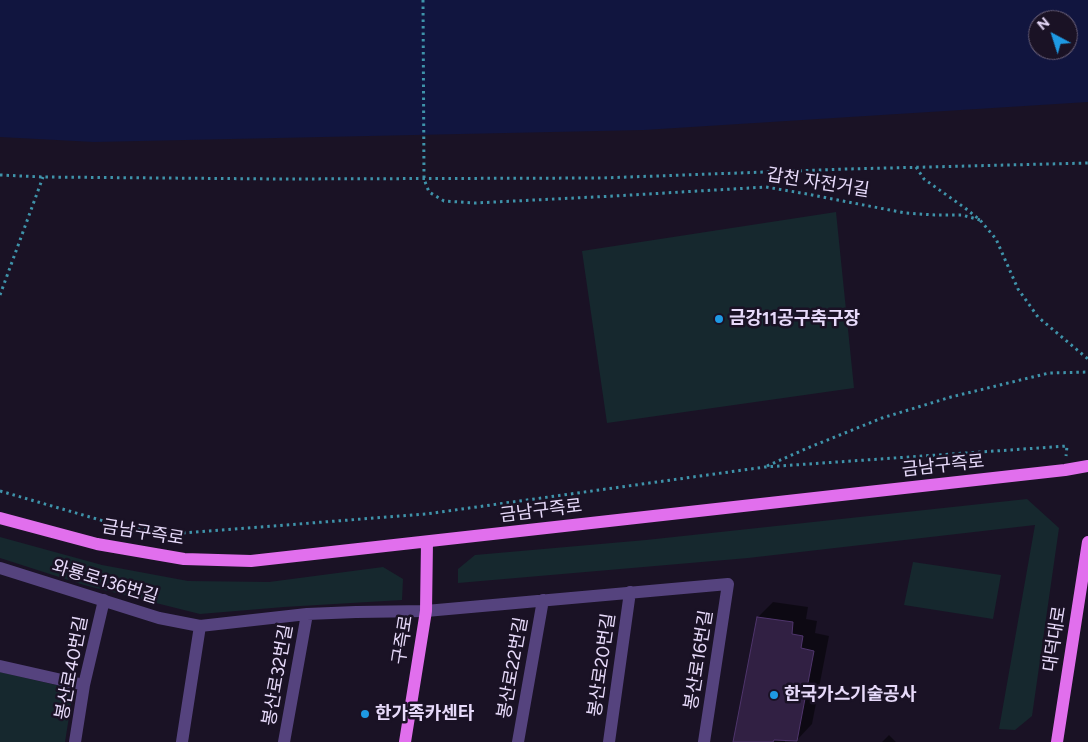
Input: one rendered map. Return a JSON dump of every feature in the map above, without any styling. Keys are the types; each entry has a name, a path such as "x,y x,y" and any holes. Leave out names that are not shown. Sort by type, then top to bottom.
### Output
{"main road":[{"name":"금남구즉로","path":"0,518 97,544 184,558 251,561 1088,466"},
{"name":"구즉로","path":"405,742 426,610 427,542"},
{"name":"대덕대로","path":"1057,742 1088,542"}],"street":[{"name":"와룡로136번길","path":"0,568 159,618 200,626 307,614 426,610 728,584"},
{"name":"봉산로16번길","path":"704,742 728,584"},
{"name":"봉산로20번길","path":"609,742 630,592"},
{"name":"봉산로40번길","path":"75,742 84,685 104,600"},
{"name":"봉산로22번길","path":"518,742 543,600"},
{"name":"봉산로32번길","path":"284,742 307,614"},
{"path":"182,742 200,626"},
{"path":"0,666 84,685"}],"path":[{"path":"423,0 424,179"},
{"path":"0,175 269,179 601,178 1088,163"},
{"path":"916,167 924,179 980,220 996,239 1018,289 1038,317 1088,359"},
{"path":"0,295 43,177"},
{"name":"갑천 자전거길","path":"424,179 429,192 444,201 475,202 604,197 766,187 904,212 962,215 980,220"},
{"path":"765,467 882,418 951,397 1049,373 1088,372"},
{"path":"0,492 128,528 183,533 426,514 765,467 1067,446"}],"shaded area":[{"path":"0,0 1088,0 1088,102 644,130 94,142 0,137"},
{"name":"금강11공구축구장","path":"836,212 854,388 607,423 582,251"},
{"path":"1027,499 1059,528 1032,716 1015,730 999,729 1035,525 748,558 458,583 458,569 475,555 646,540"},
{"path":"0,537 102,565 188,581 269,582 383,567 403,579 402,600 200,614 84,585 0,558"},
{"path":"913,562 1001,575 993,619 904,605"},
{"path":"0,672 69,688 72,698 65,742 0,742"}],"building":[{"name":"한국가스기술공사","path":"757,617 793,622 792,634 803,636 801,648 814,651 797,741 733,742"}],"place":[{"name":"금강11공구축구장","path":"719,319"},
{"name":"한국가스기술공사","path":"774,695"},
{"name":"한가족카센타","path":"365,714"}]}
